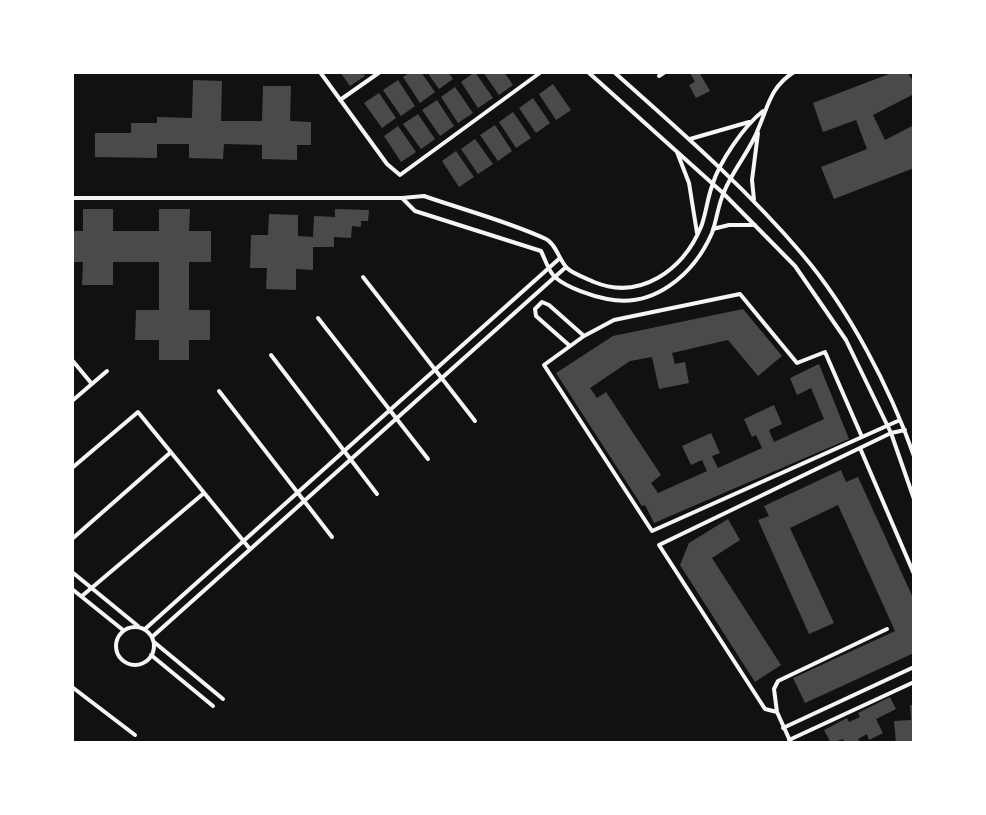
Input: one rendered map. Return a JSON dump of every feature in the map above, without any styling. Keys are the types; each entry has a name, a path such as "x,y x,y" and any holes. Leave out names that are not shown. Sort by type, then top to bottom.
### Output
{"street":[{"path":"320,72 387,164 400,175 541,72"},
{"path":"340,100 380,72"},
{"path":"588,72 723,193 795,266 846,340 891,433 914,499"},
{"path":"614,72 731,177 804,257 860,337 905,430 914,456"},
{"path":"659,76 665,72"},
{"path":"754,201 752,180 763,111 776,87 794,72"},
{"path":"72,198 424,196 550,241 566,267 608,287 626,288 645,285 670,270 685,254 697,235 712,183 720,168 750,121 763,111"},
{"path":"690,139 750,121"},
{"path":"402,198 415,211 541,251 554,277 606,299 627,301 648,297 669,287 702,252 713,229 723,193 760,127"},
{"path":"676,150 689,183 697,235"},
{"path":"713,229 729,225 757,226"},
{"path":"72,589 123,630 142,628 560,258"},
{"path":"123,630 116,645 122,660 137,665 147,661 153,640 250,549 566,267"},
{"path":"363,277 475,421"},
{"path":"862,437 825,352 797,363 740,294 614,320 584,336 544,365 652,531 900,420"},
{"path":"570,346 536,316 535,309 542,302 584,336"},
{"path":"318,318 428,459"},
{"path":"271,355 377,494"},
{"path":"72,360 92,384"},
{"path":"72,401 107,371"},
{"path":"219,391 332,537"},
{"path":"72,468 138,412 250,549"},
{"path":"777,712 765,709 659,545 891,433 905,430"},
{"path":"860,448 914,574"},
{"path":"72,539 171,452"},
{"path":"82,596 204,493"},
{"path":"72,572 223,699"},
{"path":"887,629 778,681 774,689 783,728 790,741 914,682"},
{"path":"151,655 213,706"},
{"path":"783,728 914,667"},
{"path":"72,687 135,735"}],"building":[{"path":"340,72 362,72 365,76 350,86"},
{"path":"410,72 421,72 435,92 420,103 403,77"},
{"path":"427,72 448,72 453,79 439,89"},
{"path":"475,72 493,98 478,108 461,82"},
{"path":"483,72 504,72 513,85 499,95"},
{"path":"699,72 710,91 696,98 689,85 695,82 690,73"},
{"path":"894,72 907,72 914,82 914,94 873,115 885,140 914,125 914,168 834,199 821,167 867,149 856,120 823,132 813,103"},
{"path":"193,80 222,81 221,121 262,121 263,86 291,86 290,121 311,122 311,145 297,145 297,160 262,159 262,145 224,144 223,159 189,158 189,144 157,144 157,158 95,157 95,133 131,133 131,123 157,123 157,117 192,118"},
{"path":"398,80 415,106 401,116 383,90"},
{"path":"553,84 571,110 556,120 539,94"},
{"path":"455,87 473,113 458,123 441,97"},
{"path":"379,93 396,118 382,128 364,103"},
{"path":"533,98 550,123 536,133 519,108"},
{"path":"437,100 454,126 440,136 422,110"},
{"path":"513,112 531,138 516,148 499,122"},
{"path":"418,114 435,139 421,149 403,124"},
{"path":"495,125 512,151 498,161 480,135"},
{"path":"398,126 416,152 401,162 384,136"},
{"path":"475,139 493,164 478,174 461,149"},
{"path":"456,151 474,177 459,187 442,161"},
{"path":"83,209 113,209 113,231 159,231 159,209 190,209 189,231 211,231 211,262 189,262 189,310 210,310 210,340 189,340 189,360 159,360 159,340 135,340 136,310 159,310 159,262 113,262 113,285 82,285 83,262 72,262 72,231 83,231"},
{"path":"335,209 369,210 368,221 361,221 361,227 352,226 351,238 334,237 334,247 313,247 313,270 296,269 296,290 266,289 267,268 250,268 251,235 268,235 269,214 298,215 298,236 313,237 314,216 335,217"},
{"path":"743,309 782,356 758,376 728,340 672,353 675,364 685,362 689,383 659,389 652,357 630,361 590,388 597,398 606,392 661,475 651,483 658,493 707,471 702,460 691,465 682,446 711,433 720,453 712,456 718,468 762,448 756,435 752,437 744,419 774,405 782,424 769,430 774,442 824,419 811,388 797,395 790,378 819,364 849,439 654,523 556,373 613,336"},
{"path":"841,470 846,482 858,477 914,600 914,653 805,703 793,678 895,631 838,505 790,528 834,623 809,634 758,520 769,516 764,506"},
{"path":"728,519 740,540 712,558 781,665 755,682 680,565 689,543"},
{"path":"890,697 896,709 876,719 883,733 869,740 867,734 858,739 860,743 844,743 843,739 831,743 824,730 847,718 849,722 860,717 858,713"},
{"path":"910,705 914,705 914,743 896,743 894,721 911,720"}]}
